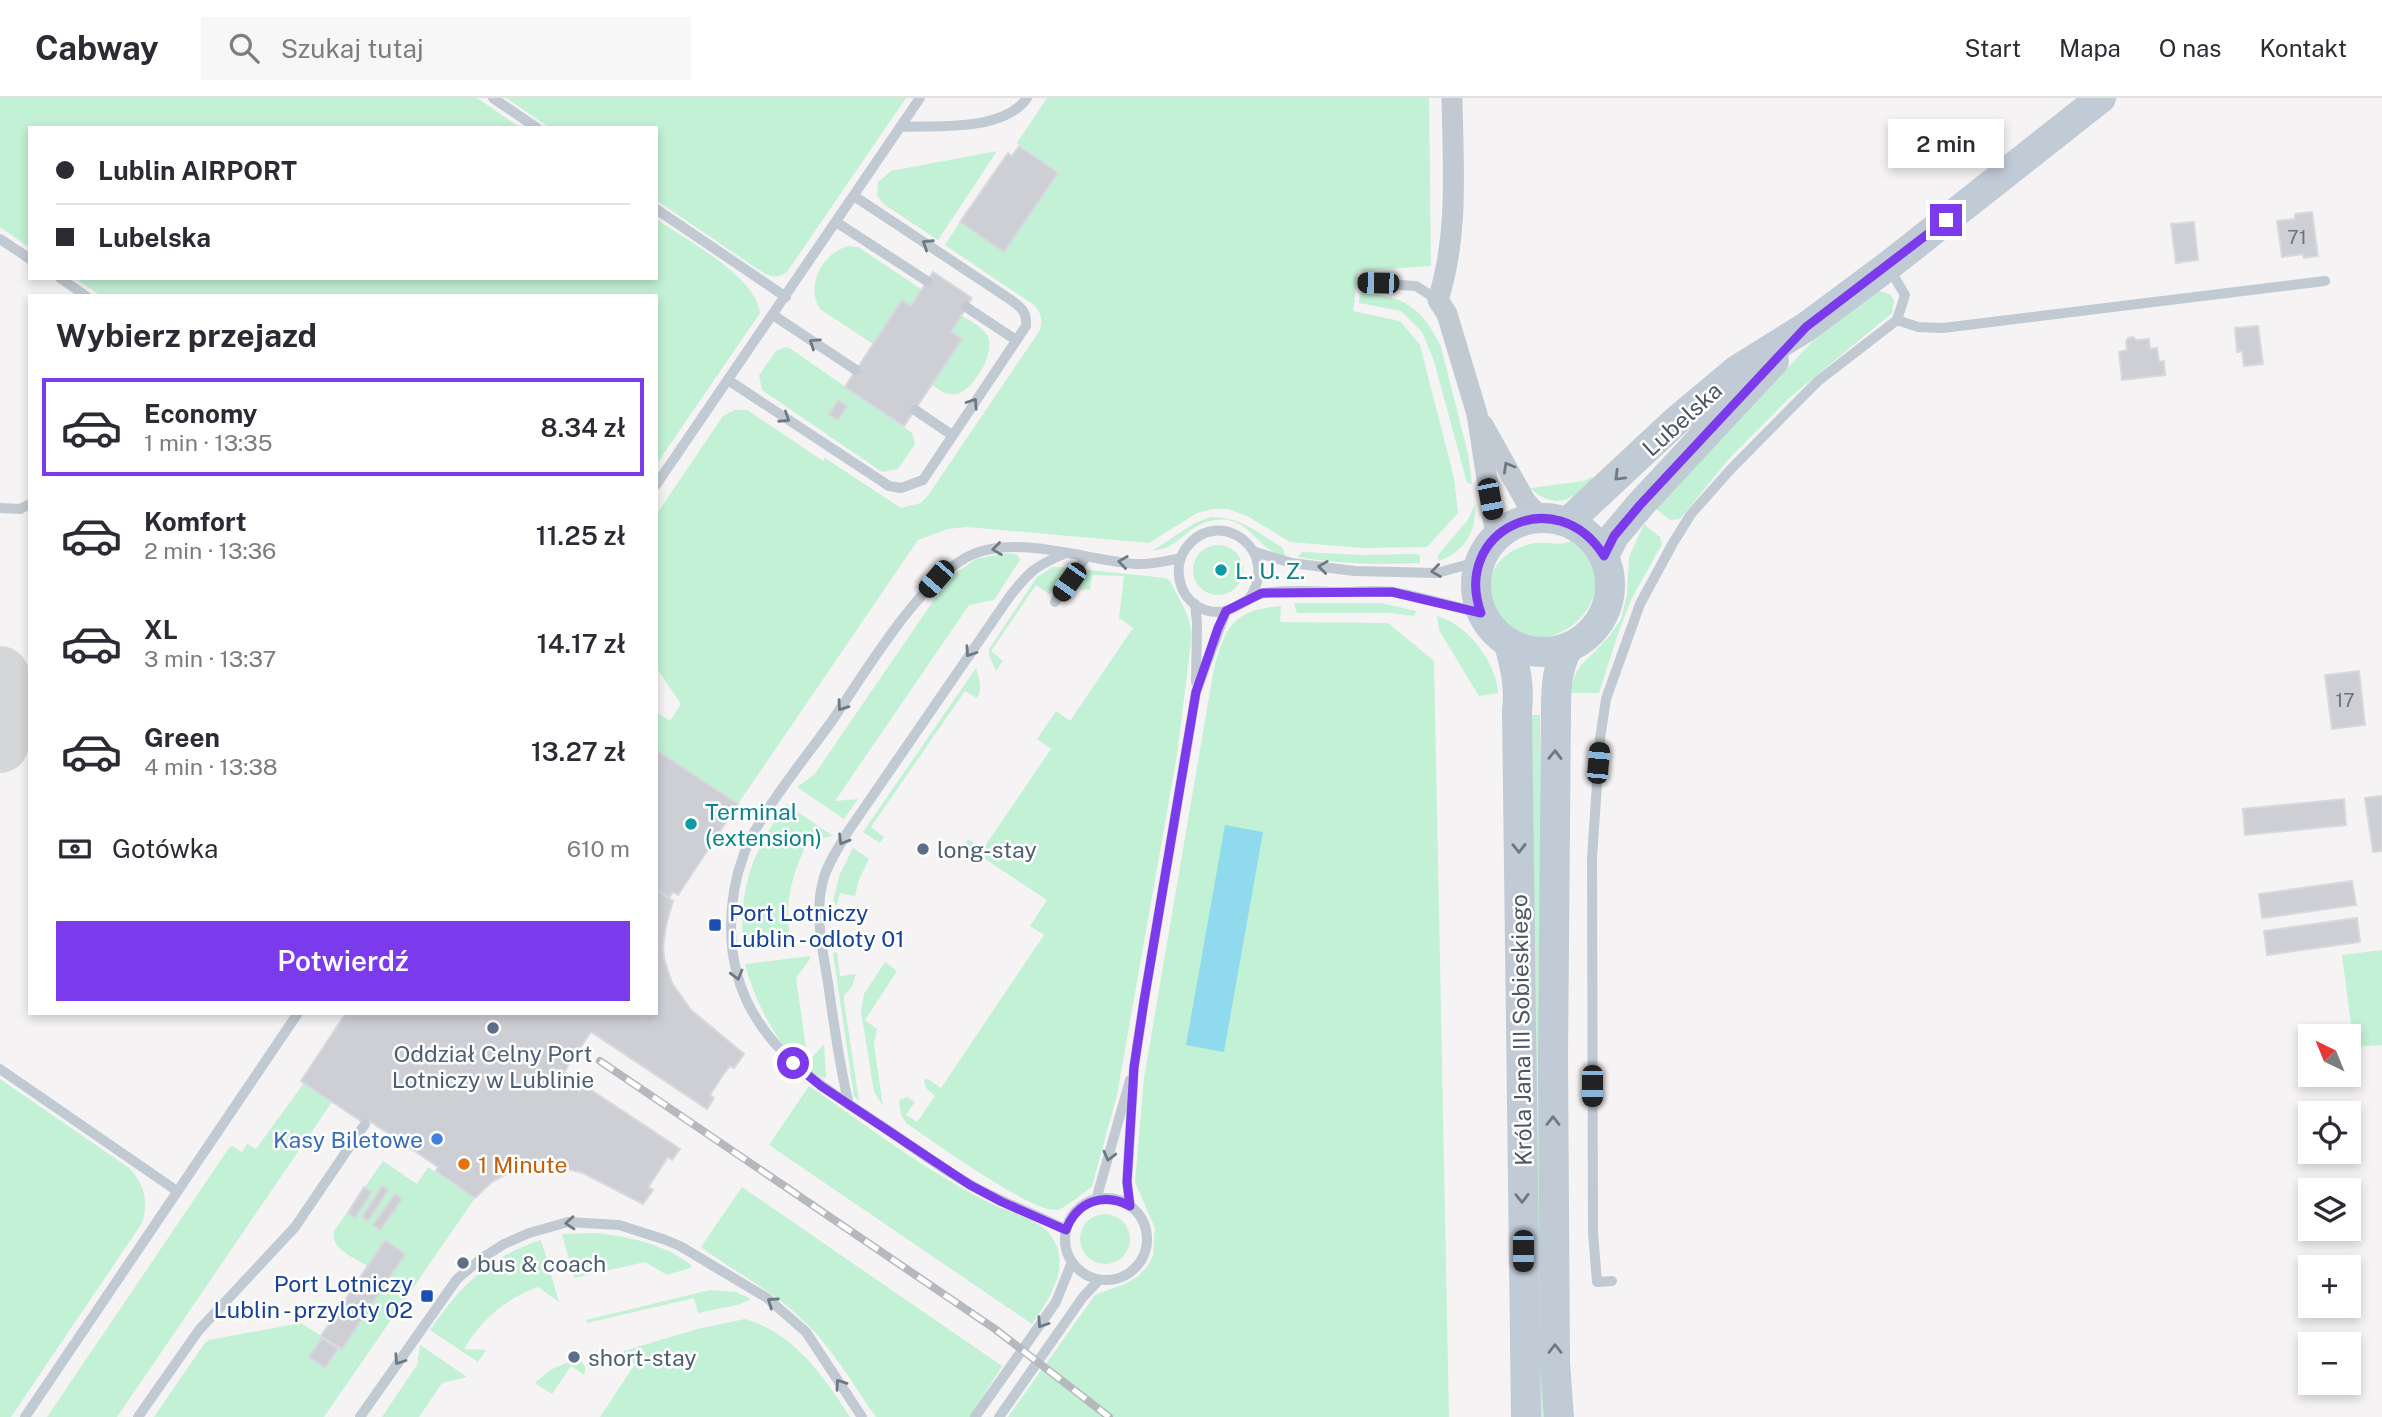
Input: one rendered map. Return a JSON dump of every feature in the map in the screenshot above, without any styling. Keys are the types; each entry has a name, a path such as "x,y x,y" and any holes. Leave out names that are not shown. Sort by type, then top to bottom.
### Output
{"main road":[{"name":"Lubelska","path":"1555,520 1727,379 1806,327 1888,266 2101,98"},
{"name":"Lubelska","path":"1604,556 1614,536 1640,505 1806,327"},
{"path":"1555,520 1589,536 1604,556 1611,582 1606,610 1591,633 1568,648 1545,653 1532,652 1509,644 1493,631 1481,613 1476,592 1477,571 1488,549 1517,523 1555,520"},
{"name":"Króla Jana III Sobieskiego","path":"1509,644 1516,671 1518,698 1525,1417"},
{"name":"Króla Jana III Sobieskiego","path":"1559,1417 1555,1322 1553,1058 1555,806 1557,677 1568,648"}],"street":[{"path":"1452,98 1451,244 1448,269 1438,300 1447,314 1477,414 1488,549"},
{"path":"1477,414 1526,502 1555,520"}],"lane":[{"path":"493,98 534,126"},
{"path":"658,482 920,98"},
{"path":"900,127 989,122 1007,116 1021,107 1027,98"},
{"path":"728,380 888,486 901,488 923,480 1026,326 1027,318 1024,310 854,196"},
{"path":"658,210 786,297"},
{"path":"836,222 927,281"},
{"path":"0,239 28,258"},
{"path":"1612,1281 1597,1282 1593,1233 1592,858 1603,709 1640,604 1673,543 1698,505 1818,381 1897,320 1905,295 1888,266"},
{"path":"63,280 83,294"},
{"path":"1897,320 1918,327 1943,328 2325,281"},
{"path":"1362,283 1416,286 1438,300"},
{"path":"967,307 1016,340"},
{"path":"773,315 856,370"},
{"path":"915,410 952,435"},
{"path":"0,508 20,509 28,504"},
{"path":"1248,600 1258,582 1260,572 1255,552 1241,537 1232,533 1211,531 1192,541 1181,558 1179,578 1182,589 1195,604 1205,609 1226,611 1241,606 1262,593 1392,592 1481,613"},
{"path":"1066,1230 970,1185 813,1080 784,1055 754,1017 744,999 732,953 731,920 736,880 744,853 783,790 910,608 936,579 959,561 977,552 998,548 1033,548 1138,564 1181,558"},
{"path":"1255,552 1292,563 1354,572 1437,573 1488,549"},
{"path":"849,1105 822,944 820,905 827,868 847,834 1010,596 1029,572 1042,563 1065,554"},
{"path":"1055,602 1086,557"},
{"path":"1130,1206 1127,1182 1134,1067 1196,692 1195,604"},
{"path":"1196,692 1226,611"},
{"path":"25,1417 297,1015"},
{"path":"1096,1200 1134,1067"},
{"path":"0,1069 177,1191"},
{"path":"138,1417 199,1330 295,1227 365,1124"},
{"path":"1114,1199 1130,1206 1145,1226 1146,1249 1141,1261 1123,1277 1099,1280 1084,1273 1072,1262 1067,1252 1066,1230 1077,1211 1096,1200 1114,1199"},
{"path":"360,1417 457,1279 504,1244 529,1233 568,1222 619,1225 663,1239 680,1246 767,1298 806,1332 862,1417"},
{"path":"975,1417 1056,1303 1072,1262"},
{"path":"999,1417 1083,1297 1099,1280"}],"green space":[{"path":"0,98 477,98 518,126 28,126 28,247 0,227"},
{"path":"506,98 906,98 787,272 775,277 756,268 658,201 658,126 547,126"},
{"path":"1047,98 1429,98 1431,266 1358,271 1353,311 1400,321 1420,345 1454,478 1458,513 1427,547 1362,548 1290,542 1249,517 1228,509 1197,513 1149,543 967,527 948,529 918,540 738,804 658,751 658,713 670,721 681,704 658,670 658,512 723,416 735,410 747,410 823,461 825,458 901,508 921,503 1040,330 1041,317 1034,305 945,245 960,222 1004,251 1058,173 1017,143"},
{"path":"997,151 938,240 885,205 877,196 878,182 891,171"},
{"path":"658,220 733,273 756,299 760,313 658,462 658,294 98,294 78,280 658,280"},
{"path":"848,246 858,247 921,289 911,306 902,301 873,344 820,309 816,300 815,281 824,263"},
{"path":"1878,291 1890,294 1894,300 1892,313 1788,399 1728,460 1680,519 1670,520 1655,508 1814,340 1861,301"},
{"path":"1360,293 1400,300 1418,313 1434,333 1441,347 1468,454 1472,484 1467,483 1434,361 1422,332 1401,311 1359,303"},
{"path":"961,315 985,332 989,350 982,369 970,385 964,391 950,394 932,385 962,339 951,332"},
{"path":"786,347 912,433 915,444 898,469 882,472 762,390 759,375 776,351"},
{"path":"1595,478 1579,492 1564,500 1548,500 1530,488 1584,481"},
{"path":"1475,505 1474,524 1467,540 1455,552 1439,561 1438,555 1467,521"},
{"path":"1211,517 1232,520 1249,527 1283,548 1285,556 1275,553 1244,527 1224,519 1204,523 1168,547 1152,551 1195,523"},
{"path":"1644,524 1660,537 1662,544 1632,598 1599,693 1569,693 1581,665 1608,638 1621,619 1627,595 1629,557"},
{"path":"1575,539 1593,566 1594,592 1585,613 1566,629 1544,637 1521,636 1502,622 1489,595 1493,572 1504,557 1525,545 1563,543"},
{"path":"1218,545 1236,552 1243,570 1236,588 1218,595 1200,588 1193,570 1200,552"},
{"path":"1302,552 1416,554 1420,556 1420,563 1329,561 1298,557"},
{"path":"1007,553 1018,555 1020,560 994,600 969,605 835,801 858,799 844,819 797,787 814,775 949,578 976,559"},
{"path":"1053,567 1064,567 1067,570 1049,594 1036,585 991,651 1003,661 996,671 989,649 1037,577"},
{"path":"1088,570 1166,578 1188,617 1191,641 1177,755 1117,1095 1092,1186 1057,1210 1044,1208 1005,1189 907,1124 901,1115 899,1100 907,1097 915,1102 906,1115 917,1122 935,1096 926,1088 926,1078 941,1088 1044,935 1030,926 1047,900 970,849 966,842 968,839 983,849 1051,749 1037,739 1056,711 1070,721 1133,628 1119,618 1124,576 1092,575 1090,590 1073,589"},
{"path":"1294,603 1381,603 1416,611 1414,616 1390,613 1297,613"},
{"path":"1281,606 1280,622 1388,623 1434,661 1449,1417 1008,1417 1095,1295 1137,1277 1153,1256 1155,1228 1135,1182 1144,1078 1214,668 1223,641 1234,622 1252,611"},
{"path":"1437,616 1459,627 1478,646 1492,669 1498,693 1479,696 1439,630"},
{"path":"976,668 980,687 977,698 965,691 871,827 884,837 880,843 863,832"},
{"path":"1532,715 1540,715 1543,1335 1549,1417 1537,1417"},
{"path":"786,804 833,836 808,841 802,853 789,900 790,938 743,943 746,886 757,854"},
{"path":"853,848 869,859 859,879 855,896 840,893 837,905 833,901 840,874"},
{"path":"2382,950 2382,1045 2361,1046 2361,1024 2351,1024 2342,955"},
{"path":"837,952 840,976 856,974 852,987 844,995 844,1001 859,1101 854,1096 833,953"},
{"path":"810,956 796,978 808,1062 824,1044 826,1078 811,1072 785,1047 764,1014 745,964"},
{"path":"885,962 897,971 865,1020 877,1029 874,1045 883,1106 874,1092 861,1011 864,994"},
{"path":"0,1079 129,1168 142,1187 145,1201 142,1223 11,1417 0,1417"},
{"path":"304,1083 332,1102 117,1417 47,1417 229,1148 232,1146 242,1152 247,1144 256,1149"},
{"path":"809,1086 944,1178 992,1204 1027,1218 1050,1234 1059,1253 1058,1275 1050,1295 1032,1324 769,1145"},
{"path":"383,1161 417,1184 428,1167 475,1198 324,1417 154,1417 209,1340 301,1323 342,1349 405,1254 385,1240 367,1266 344,1252 333,1237 334,1231"},
{"path":"742,1187 1002,1366 970,1417 876,1417 834,1356 805,1322 768,1292 701,1247"},
{"path":"1105,1214 1123,1221 1130,1239 1123,1257 1105,1264 1087,1257 1080,1239 1087,1221"},
{"path":"594,1233 658,1246 681,1258 691,1265 690,1268 667,1275 645,1262 574,1278 562,1234"},
{"path":"541,1240 559,1302 538,1287 515,1297 495,1311 464,1349 486,1350 478,1362 430,1330 477,1275 506,1255"},
{"path":"710,1290 736,1292 751,1299 741,1304 698,1313 694,1298 587,1323 586,1320"},
{"path":"745,1319 778,1335 806,1358 850,1417 600,1417 635,1364 622,1355 624,1351 697,1329"},
{"path":"420,1345 467,1377 442,1383 419,1417 382,1417 417,1365"},
{"path":"573,1360 583,1364 584,1375 571,1366 552,1394 535,1383 550,1370"}],"water":[{"path":"1225,825 1263,832 1224,1052 1186,1045"}],"building":[{"path":"1019,146 1058,173 1004,252 960,222 1008,153 1012,156"},
{"path":"2312,212 2318,256 2304,258 2303,254 2282,257 2277,221 2295,219 2295,214"},
{"path":"2194,222 2198,260 2176,263 2171,224"},
{"path":"933,272 972,298 951,332 962,339 904,426 845,387 902,300 911,306"},
{"path":"2258,326 2263,364 2244,366 2242,351 2237,352 2235,328"},
{"path":"2133,337 2136,340 2149,339 2150,349 2157,348 2159,362 2164,361 2165,375 2122,380 2119,352 2127,350 2126,342"},
{"path":"838,400 847,406 838,420 829,415"},
{"path":"2359,671 2365,725 2332,729 2325,675"},
{"name":"Terminal (extension)","path":"658,751 738,804 678,895 673,892 669,898 658,890"},
{"path":"2382,796 2382,851 2373,852 2365,798"},
{"path":"2344,799 2346,825 2245,835 2243,809"},
{"path":"2352,881 2356,905 2262,918 2259,894"},
{"path":"658,890 673,901 663,946 664,959 672,983 691,1010 744,1054 734,1068 730,1066 723,1075 710,1095 714,1098 707,1109 591,1032 564,1072 680,1149 672,1160 668,1157 648,1187 653,1190 643,1204 583,1173 551,1165 532,1166 510,1172 492,1182 475,1198 436,1171 438,1167 419,1154 368,1120 365,1124 301,1081 345,1015 658,1015"},
{"path":"2357,918 2360,942 2267,955 2264,931"},
{"path":"382,1186 388,1190 368,1221 362,1217"},
{"path":"364,1187 372,1192 355,1218 348,1213"},
{"path":"395,1194 402,1199 380,1230 373,1225"},
{"path":"385,1240 405,1254 342,1349 321,1336"},
{"path":"322,1338 338,1349 325,1368 309,1357"}],"taxiway":[{"path":"0,675 7,699 0,744"}],"railway":[{"path":"600,1061 995,1329 1109,1417"}],"place":[{"name":"L. U. Z.","path":"1221,570"},
{"name":"Terminal (extension)","path":"691,824"},
{"name":"long-stay","path":"923,849"},
{"name":"Port Lotniczy Lublin - odloty 01","path":"715,925"},
{"name":"Oddział Celny Port Lotniczy w Lublinie","path":"493,1028"},
{"name":"Kasy Biletowe","path":"437,1139"},
{"name":"1 Minute","path":"464,1164"},
{"name":"bus & coach","path":"463,1263"},
{"name":"Port Lotniczy Lublin - przyloty 02","path":"427,1296"},
{"name":"short-stay","path":"574,1357"}],"route":[{"path":"793,1063 821,1086 970,1185 1066,1230 1077,1211 1096,1200 1114,1199 1130,1206 1127,1182 1134,1067 1144,1001 1196,692 1226,611 1241,606 1262,593 1392,592 1481,613 1475,582 1484,552 1506,529 1528,519 1550,518 1568,522 1589,536 1604,556 1614,536 1640,505 1806,327 1946,220"}]}
